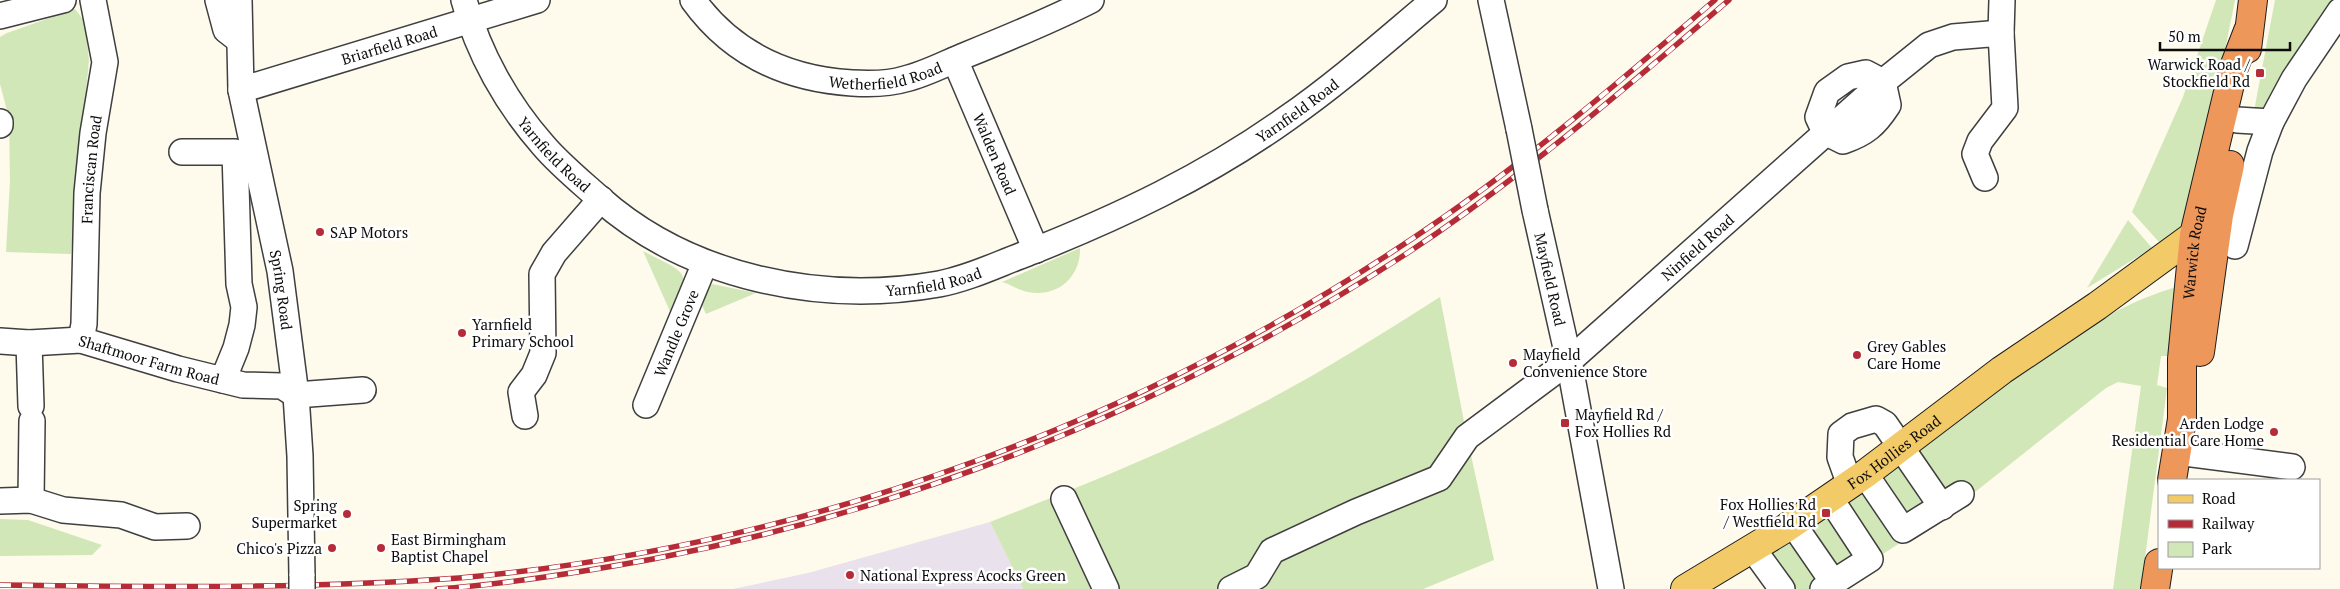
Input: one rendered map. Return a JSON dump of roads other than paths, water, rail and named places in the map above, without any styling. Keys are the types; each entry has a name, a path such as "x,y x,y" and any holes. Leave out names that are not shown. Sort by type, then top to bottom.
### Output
{"highway":[{"name":"Warwick Road","path":"2214,243 2247,66 2248,31 2253,0"},
{"name":"Warwick Road","path":"2214,243 2234,67 2248,31"},
{"path":"2190,264 2214,243"},
{"path":"2182,419 2200,353 2214,243"},
{"name":"Warwick Road","path":"2172,479 2182,419 2182,359 2190,264"},
{"path":"2155,589 2158,569"}],"main road":[{"name":"Fox Hollies Road","path":"1685,589 1793,524 1848,486 2002,370 2097,306 2214,243"},
{"name":"Fox Hollies Road","path":"2097,306 2190,264"}],"street":[{"path":"0,16 63,0"},
{"name":"Franciscan Road","path":"81,340 85,316 87,193 93,133 105,62 93,0"},
{"path":"218,0 226,30 239,40"},
{"name":"Spring Road","path":"239,0 241,90 280,271 296,395 302,582"},
{"name":"Briarfield Road","path":"241,90 467,10 537,0"},
{"name":"Wetherfield Road","path":"693,0 713,24 739,47 766,64 799,75 829,82 866,84 904,80 1019,34 1091,0"},
{"name":"Yarnfield Road","path":"467,10 495,76 520,116 544,147 638,230 705,263 739,274 782,284 837,290 890,290 940,284 972,275 1079,233 1179,186 1237,152 1343,77 1434,0"},
{"name":"Mayfield Road","path":"1491,0 1569,361 1611,589"},
{"path":"1984,178 1975,154 1980,141 2005,108 2001,33 2002,0"},
{"path":"2214,243 2260,151 2271,122 2294,79 2340,11"},
{"name":"Ninfield Road","path":"1231,589 1257,576 1272,551 1356,512 1440,478 1467,437 1569,361 1825,132 1929,45 1953,37 2001,33"},
{"name":"Walden Road","path":"955,60 1036,250"},
{"path":"2238,120 2271,122"},
{"path":"182,152 235,152 239,284 244,307 236,348 223,380"},
{"path":"525,416 521,392 534,375 543,353 542,274 554,253 601,199"},
{"name":"Wandle Grove","path":"646,404 705,263"},
{"name":"Shaftmoor Farm Road","path":"0,342 29,343 81,340 178,369 243,385 282,386 296,395"},
{"path":"29,343 32,414 31,500"},
{"path":"296,395 363,390"},
{"path":"1793,524 1828,586 1870,559 1848,486 1840,457 1841,434 1852,426 1876,419 1885,424 1901,446 1952,501 1903,530 1848,486"},
{"path":"2177,452 2292,467"},
{"path":"1064,499 1106,589"},
{"path":"0,501 31,500 63,510 121,515 155,527 187,526"},
{"path":"1753,549 1782,589"}],"railway":[{"path":"0,585 172,587 402,582 459,578 590,562 720,537 849,503 975,461 1098,411 1218,354 1333,289 1444,217 1514,166 1582,112 1715,0"},
{"path":"437,589 518,581 599,568 653,559 753,537 852,510 950,479 1046,442 1140,401 1232,356 1322,306 1409,252 1533,163 1729,0"}],"place":[{"name":"Warwick Road / Stockfield Rd","path":"2260,73"},
{"name":"SAP Motors","path":"320,232"},
{"name":"Yarnfield Primary School","path":"462,333"},
{"name":"Grey Gables Care Home","path":"1857,355"},
{"name":"Mayfield Convenience Store","path":"1513,363"},
{"name":"Mayfield Rd / Fox Hollies Rd","path":"1565,423"},
{"name":"Arden Lodge Residential Care Home","path":"2274,432"},
{"name":"Fox Hollies Rd / Westfield Rd","path":"1826,513"},
{"name":"Spring Supermarket","path":"347,514"},
{"name":"Chico's Pizza","path":"332,548"},
{"name":"East Birmingham Baptist Chapel","path":"381,548"},
{"name":"National Express Acocks Green","path":"850,575"}]}
